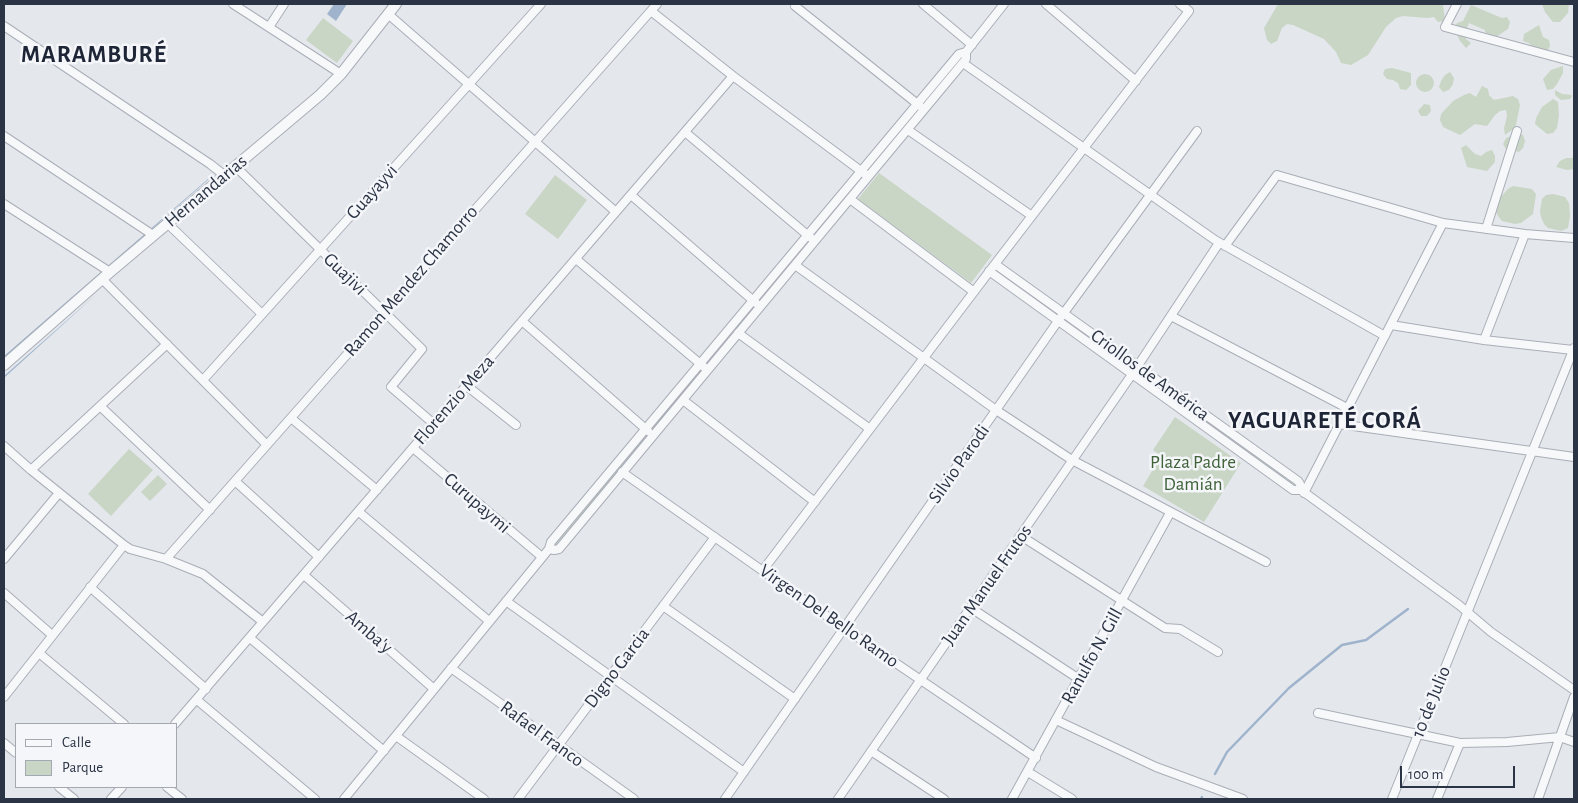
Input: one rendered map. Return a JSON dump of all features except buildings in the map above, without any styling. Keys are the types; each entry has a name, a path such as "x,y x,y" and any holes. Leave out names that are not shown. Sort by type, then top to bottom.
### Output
{"street":[{"path":"233,4 341,74"},
{"path":"269,27 284,4"},
{"name":"Hernandarias","path":"4,365 167,223 320,95 341,74 396,4"},
{"name":"Guayayvi","path":"203,380 541,4"},
{"name":"Ramon Mendez Chamorro","path":"166,559 657,4"},
{"path":"923,4 972,45"},
{"path":"344,799 542,558 549,549 551,542 959,54 966,52 1004,4"},
{"path":"1046,4 1136,80"},
{"path":"763,570 1189,11 1180,4"},
{"path":"1458,4 1445,27 1574,62"},
{"path":"795,6 924,110"},
{"path":"651,11 733,76 868,177"},
{"path":"388,14 616,212"},
{"path":"4,26 210,164 224,176"},
{"path":"549,549 559,549 963,63 966,59 966,52"},
{"path":"963,63 1222,245 1385,336"},
{"name":"Florenzio Meza","path":"177,723 733,76"},
{"path":"908,130 1032,216"},
{"name":"Silvio Parodi","path":"725,799 1058,321 1197,131"},
{"path":"1486,229 1517,131"},
{"path":"685,132 815,241"},
{"path":"4,136 153,235"},
{"name":"Guajivi","path":"235,166 422,349 391,387 434,424"},
{"name":"Juan Manuel Frutos","path":"838,799 1171,316 1222,245 1277,175 1443,223"},
{"path":"631,195 760,307"},
{"path":"850,199 974,292"},
{"path":"4,204 110,272"},
{"path":"167,223 262,314"},
{"path":"1302,491 1348,408 1443,223 1525,234 1574,238"},
{"path":"1484,340 1525,234"},
{"path":"576,259 708,370"},
{"name":"Criollos de América","path":"995,264 1064,313 1135,370 1213,420 1298,481 1302,491"},
{"path":"795,265 923,359 1072,460 1266,562"},
{"path":"989,272 1058,321 1135,370 1207,428 1293,490 1302,491 1469,608 1491,632 1574,690"},
{"path":"102,279 267,444"},
{"path":"1171,316 1348,408"},
{"path":"522,321 653,435"},
{"path":"1391,325 1484,340 1574,349"},
{"path":"738,333 870,429"},
{"path":"31,470 167,344"},
{"name":"10 de Julio","path":"1392,799 1574,349"},
{"path":"467,386 516,425"},
{"path":"683,400 815,502"},
{"path":"100,406 210,510"},
{"path":"291,418 377,490"},
{"path":"1207,428 1213,420"},
{"path":"1339,424 1574,457"},
{"path":"4,446 124,545 130,549 166,559 203,574 264,622"},
{"name":"Curupaymi","path":"413,448 542,558"},
{"name":"Virgen Del Bello Ramo","path":"622,472 844,628 1036,758"},
{"path":"235,481 319,557"},
{"path":"4,559 59,493"},
{"path":"359,512 490,621"},
{"name":"Ranulfo N. Gill","path":"1012,799 1170,513"},
{"path":"1021,536 1165,628 1180,629 1218,652"},
{"name":"Digno Garcia","path":"518,799 715,537"},
{"path":"4,697 124,545"},
{"name":"Amba'y","path":"304,575 434,689"},
{"path":"90,587 206,689"},
{"path":"4,593 52,636"},
{"path":"506,601 744,772"},
{"path":"663,606 795,699"},
{"path":"971,608 1079,679"},
{"path":"250,638 384,751"},
{"path":"38,652 123,723"},
{"name":"Rafael Franco","path":"451,668 634,799"},
{"path":"1538,799 1574,697"},
{"path":"197,700 315,799"},
{"path":"1318,713 1460,743 1507,742 1560,737 1574,742"},
{"path":"1056,720 1156,767 1243,799"},
{"path":"396,736 484,799"},
{"path":"4,743 15,752"},
{"path":"1437,799 1460,743"},
{"path":"872,751 944,799"},
{"path":"1028,772 1072,799"},
{"path":"60,788 74,799"},
{"path":"111,799 121,788"},
{"path":"168,788 182,799"}],"green space":[{"path":"1278,4 1443,4 1445,21 1438,22 1434,17 1403,16 1396,18 1386,27 1368,55 1351,65 1341,63 1336,52 1324,39 1293,25 1287,24 1282,28 1277,41 1271,44 1267,40 1264,28"},
{"path":"1542,4 1569,4 1568,13 1560,22 1553,22 1545,12"},
{"path":"1471,5 1502,18 1507,17 1510,22 1508,29 1496,37 1490,36 1485,30 1469,23 1465,33 1466,39 1471,43 1466,48 1454,29 1457,23 1463,21"},
{"path":"323,18 353,41 337,63 306,40"},
{"path":"1539,25 1543,37 1549,40 1550,46 1546,54 1523,41 1524,34"},
{"path":"1563,66 1563,73 1557,84 1553,89 1547,90 1543,79 1551,70"},
{"path":"1392,68 1411,73 1411,85 1406,90 1400,89 1398,83 1387,79 1383,74 1385,69"},
{"path":"1450,72 1454,78 1453,84 1449,90 1443,92 1439,87 1441,81"},
{"path":"1425,74 1431,77 1434,83 1431,89 1425,92 1419,89 1416,83 1419,77"},
{"path":"1482,86 1488,89 1489,95 1494,100 1513,96 1518,99 1520,105 1516,125 1512,130 1505,135 1506,110 1500,111 1495,115 1487,126 1475,124 1460,135 1443,127 1440,120 1441,114 1453,101 1470,93 1476,97"},
{"path":"1555,90 1572,96 1570,99 1561,100 1555,95"},
{"path":"1553,99 1558,102 1557,128 1553,133 1547,134 1535,124 1536,118 1542,107"},
{"path":"1424,104 1430,105 1431,111 1427,116 1421,116 1418,111"},
{"path":"915,112 917,113 871,167 870,166"},
{"path":"1518,133 1523,135 1525,141 1523,148 1519,152 1506,149 1503,144 1506,138"},
{"path":"1466,145 1475,154 1481,156 1492,150 1495,162 1487,171 1467,167 1461,148"},
{"path":"1574,156 1574,169 1567,170 1556,167 1560,161"},
{"path":"879,173 992,255 971,283 858,199"},
{"path":"555,175 587,200 558,239 525,214"},
{"path":"857,181 859,183 817,234 815,233"},
{"path":"1513,186 1532,189 1536,194 1533,214 1521,223 1515,224 1502,221 1495,210 1499,199"},
{"path":"1553,194 1565,197 1569,203 1570,216 1568,228 1561,231 1548,228 1541,217 1542,199 1546,195"},
{"path":"804,244 807,245 762,298 761,297"},
{"path":"1003,274 1052,310 1052,311 1002,277"},
{"path":"751,308 753,310 709,362 708,360"},
{"path":"1067,320 1130,365 1130,367 1066,322"},
{"path":"697,373 699,375 653,428 652,426"},
{"path":"1140,373 1207,419 1207,422 1139,375"},
{"name":"Plaza Padre Damián","path":"1175,417 1241,463 1204,522 1143,486 1161,456 1153,450"},
{"path":"1215,426 1296,484 1296,486 1213,430"},
{"path":"644,437 646,438 555,546 554,544"},
{"path":"129,449 153,470 111,516 88,494"},
{"path":"158,475 167,484 150,501 141,492"}],"water":[{"path":"334,4 347,4 336,21 327,14"},
{"path":"211,173 209,179 4,358 4,356 208,179"},
{"path":"99,292 5,377 4,377 4,376"}],"waterway":[{"path":"1215,774 1227,752 1289,688 1342,645 1366,640 1408,609"}],"district":[{"name":"MARAMBURÉ","path":"94,55"},
{"name":"YAGUARETÉ CORÁ","path":"1325,421"}]}
